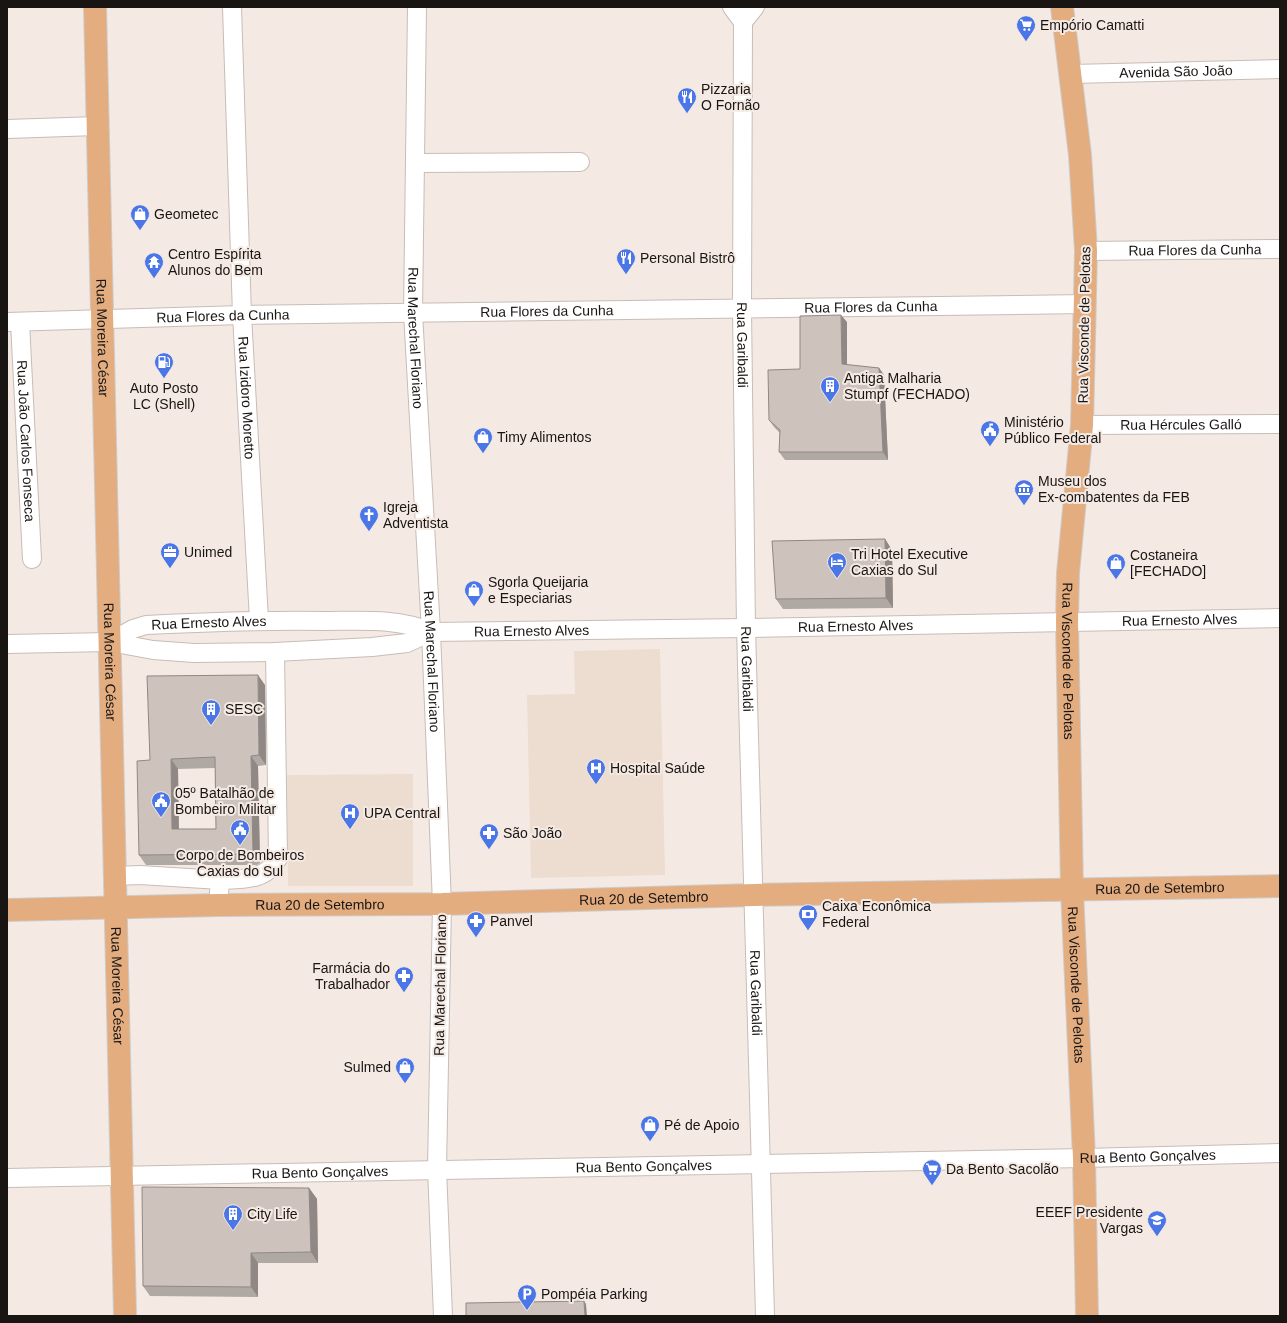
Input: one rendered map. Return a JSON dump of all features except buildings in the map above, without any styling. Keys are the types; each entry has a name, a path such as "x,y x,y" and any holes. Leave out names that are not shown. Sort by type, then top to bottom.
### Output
{"main road":[{"name":"Rua Moreira César","path":"95,7 125,1316"},
{"name":"Rua Visconde de Pelotas","path":"1062,7 1071,74 1080,162 1086,251 1086,304 1082,425 1069,566 1067,622 1072,890 1084,1158 1087,1316"},
{"name":"Rua 20 de Setembro","path":"7,910 218,905 442,904 754,895 1280,886"}],"street":[{"name":"Rua Izidoro Moretto","path":"232,7 242,315 259,620"},
{"name":"Rua Marechal Floriano","path":"417,7 413,313 431,632 442,904 437,1169 442,1316"},
{"path":"732,7 743,22 755,7"},
{"name":"Rua Garibaldi","path":"743,22 742,309 746,628 765,1316"},
{"name":"Avenida São João","path":"1071,74 1280,69"},
{"path":"7,129 97,126"},
{"path":"416,163 580,162"},
{"name":"Rua Flores da Cunha","path":"1086,251 1280,249"},
{"name":"Rua Flores da Cunha","path":"13,322 103,321 242,315 1086,304"},
{"name":"Rua João Carlos Fonseca","path":"13,322 32,559"},
{"name":"Rua Hércules Galló","path":"1082,425 1280,424"},
{"name":"Rua Ernesto Alves","path":"110,642 133,629 146,625 259,620 389,621 416,626 431,632 1280,618"},
{"name":"Rua Ernesto Alves","path":"7,644 110,642 153,650 194,654 275,652 372,647 407,643 431,632"},
{"path":"115,876 140,875 220,880 262,875 272,868 278,858 275,652"},
{"path":"218,905 220,880"},
{"name":"Rua Bento Gonçalves","path":"7,1178 1280,1153"}],"shaded area":[{"name":"Hospital Saúde","path":"660,649 665,875 531,878 527,695 575,694 574,651"},
{"name":"UPA Central","path":"413,774 413,886 288,886 287,775"}],"place":[{"name":"Empório Camatti","path":"1026,42"},
{"name":"Pizzaria O Fornão","path":"687,114"},
{"name":"Geometec","path":"140,231"},
{"name":"Personal Bistrô","path":"626,275"},
{"name":"Centro Espírita Alunos do Bem","path":"154,279"},
{"name":"Auto Posto LC (Shell)","path":"164,379"},
{"name":"Antiga Malharia Stumpf (FECHADO)","path":"830,403"},
{"name":"Ministério Público Federal","path":"990,447"},
{"name":"Timy Alimentos","path":"483,454"},
{"name":"Museu dos Ex-combatentes da FEB","path":"1024,506"},
{"name":"Igreja Adventista","path":"369,532"},
{"name":"Unimed","path":"170,569"},
{"name":"Tri Hotel Executive Caxias do Sul","path":"837,579"},
{"name":"Costaneira [FECHADO]","path":"1116,580"},
{"name":"Sgorla Queijaria e Especiarias","path":"474,607"},
{"name":"SESC","path":"211,726"},
{"name":"Hospital Saúde","path":"596,785"},
{"name":"05º Batalhão de Bombeiro Militar","path":"161,818"},
{"name":"UPA Central","path":"350,830"},
{"name":"Corpo de Bombeiros Caxias do Sul","path":"240,846"},
{"name":"São João","path":"489,850"},
{"name":"Caixa Econômica Federal","path":"808,931"},
{"name":"Panvel","path":"476,938"},
{"name":"Farmácia do Trabalhador","path":"404,993"},
{"name":"Sulmed","path":"405,1084"},
{"name":"Pé de Apoio","path":"650,1142"},
{"name":"Da Bento Sacolão","path":"932,1186"},
{"name":"City Life","path":"233,1231"},
{"name":"EEEF Presidente Vargas","path":"1157,1237"},
{"name":"Pompéia Parking","path":"527,1311"}]}
